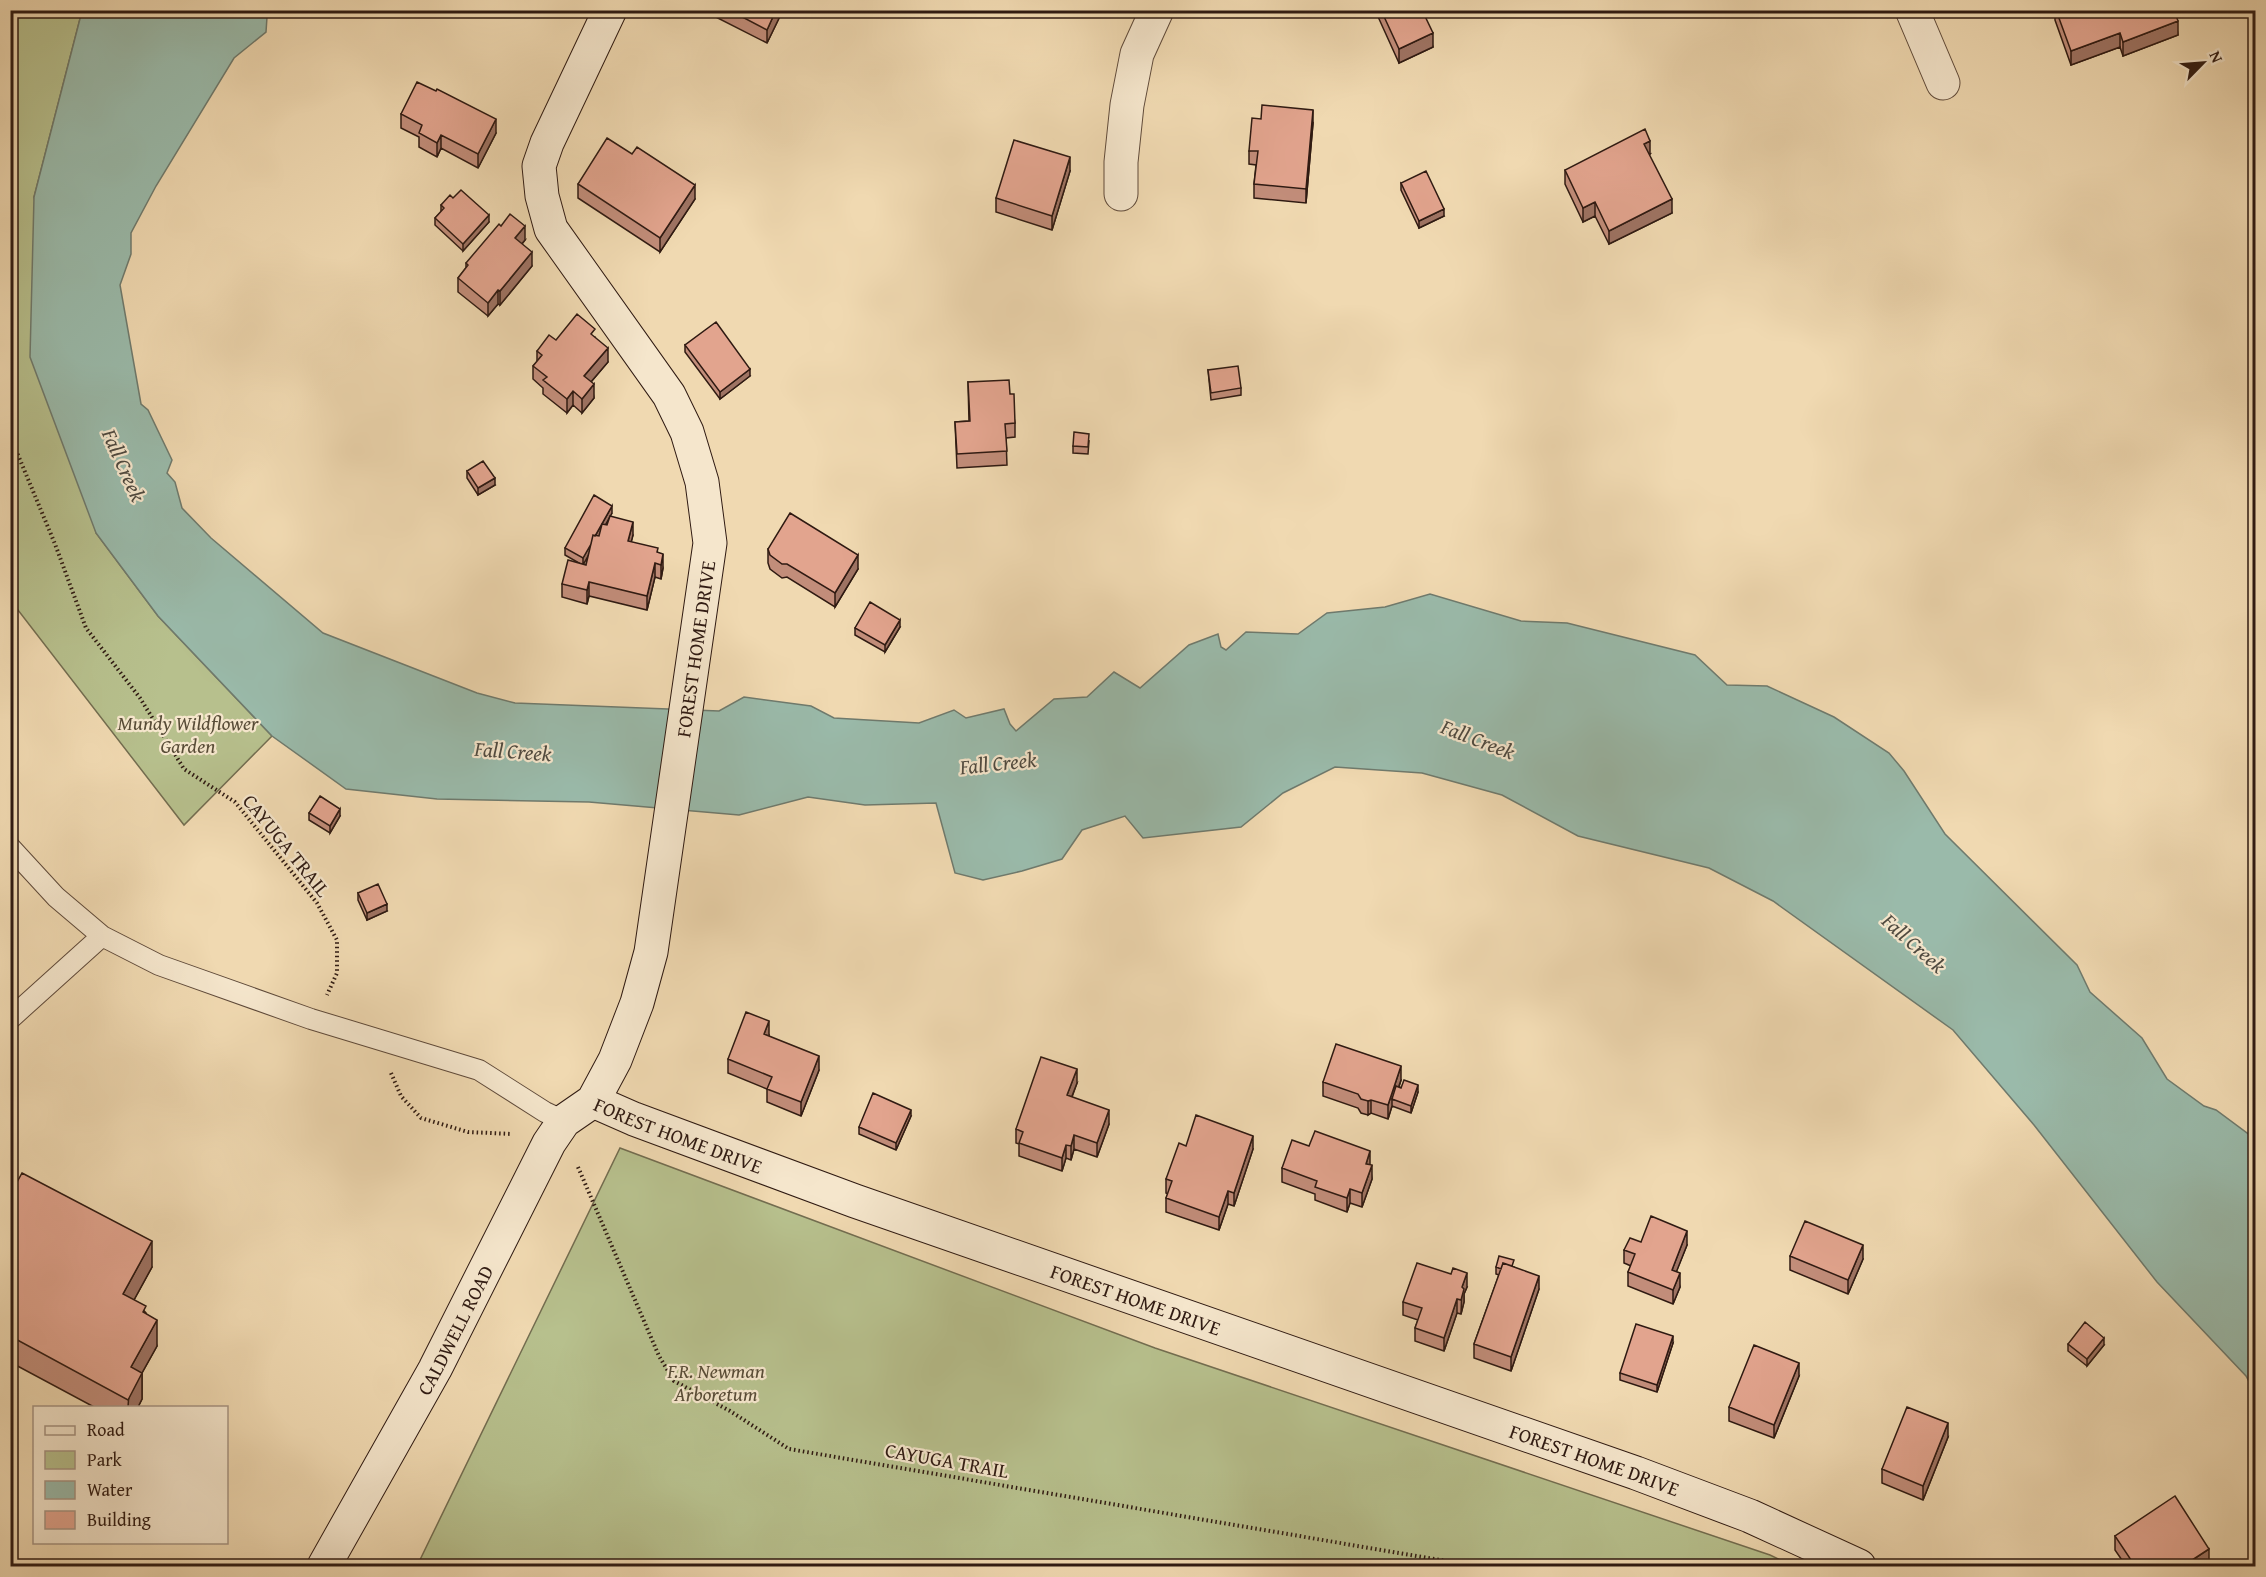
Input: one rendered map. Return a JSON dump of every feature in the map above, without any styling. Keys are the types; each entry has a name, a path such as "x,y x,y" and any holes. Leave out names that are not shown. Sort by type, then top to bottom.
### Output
{"street":[{"name":"FOREST HOME DRIVE","path":"610,10 547,143 539,166 542,196 551,229 669,395 687,432 702,482 710,543 651,951 637,1003 615,1060 593,1101 634,1119 855,1201 1636,1473 1750,1516 1859,1566"},
{"path":"1121,194 1121,162 1127,105 1135,64 1137,54 1157,10"},
{"path":"1912,10 1943,84"},
{"name":"CALDWELL ROAD","path":"324,1566 435,1369 549,1143 564,1121 593,1101"}],"lane":[{"path":"10,847 56,897 102,936 159,966 311,1019 479,1070 545,1112 564,1121"},
{"path":"10,1019 102,936"}],"path":[{"name":"CAYUGA TRAIL","path":"10,443 55,544 86,628 140,698 184,769 235,802 317,903 337,940 338,973 326,998"},
{"path":"378,1039 401,1096 421,1119 468,1132 522,1135"},
{"name":"CAYUGA TRAIL","path":"578,1166 659,1356 674,1381 730,1411 789,1449 1475,1566"}],"green space":[{"name":"Mundy Wildflower Garden","path":"11,11 82,11 34,197 96,533 158,616 272,736 184,825 11,601"},
{"name":"F.R. Newman Arboretum","path":"620,1148 1155,1348 1770,1555 1793,1566 417,1566"}],"water":[{"name":"Fall Creek","path":"82,11 264,11 267,17 266,32 234,58 156,186 131,233 131,254 120,285 141,404 148,410 172,460 167,473 175,482 182,508 211,538 323,633 477,693 515,703 719,711 744,697 811,706 834,718 919,723 954,710 966,718 1004,709 1010,724 1016,731 1054,699 1087,697 1114,672 1140,688 1189,645 1218,634 1221,647 1226,650 1246,632 1298,634 1327,613 1385,607 1430,594 1521,621 1567,623 1695,655 1727,685 1767,686 1834,717 1889,753 1904,771 1945,834 2077,965 2090,992 2142,1038 2167,1079 2204,1106 2216,1110 2255,1139 2255,1393 2246,1376 2157,1282 2034,1125 1953,1030 1773,901 1709,868 1578,836 1502,795 1422,773 1335,767 1283,793 1241,827 1143,838 1125,816 1082,830 1062,859 983,880 955,873 936,803 865,805 808,797 739,815 589,802 437,799 346,789 272,736 158,616 96,533 30,357 34,197"}],"building":[{"path":"729,10 776,10 767,30"},
{"path":"1381,10 1422,10 1433,33 1399,49"},
{"path":"2056,10 2174,10 2178,21 2123,42 2120,33 2071,51"},
{"path":"417,82 436,91 437,89 496,119 478,154 441,135 437,143 419,133 422,125 401,114"},
{"path":"1262,105 1313,110 1306,189 1254,184 1258,151 1249,151 1252,118 1261,119"},
{"path":"1645,129 1650,141 1644,144 1672,199 1609,231 1595,202 1583,208 1565,170"},
{"path":"607,138 632,154 637,147 695,185 660,238 578,184"},
{"path":"1014,140 1070,157 1052,216 996,198"},
{"path":"1426,171 1444,209 1419,221 1401,183"},
{"path":"461,190 489,215 463,244 435,218 444,208 441,205 450,195 453,198"},
{"path":"510,214 525,226 515,238 532,252 488,303 458,278 468,265 466,263"},
{"path":"577,314 595,329 591,334 608,348 584,376 594,384 582,399 573,391 567,399 543,380 547,377 533,366 542,355 537,351 549,335 556,340"},
{"path":"716,322 750,369 720,392 685,345"},
{"path":"1238,366 1241,388 1211,393 1208,370"},
{"path":"1009,380 1010,394 1014,394 1015,423 1005,424 1007,451 957,454 955,422 970,421 968,382"},
{"path":"1074,432 1089,434 1088,447 1073,446"},
{"path":"483,461 495,478 478,488 467,471"},
{"path":"594,495 612,506 595,536 593,535 583,558 565,548"},
{"path":"790,513 858,555 835,593 770,555 768,549"},
{"path":"610,516 633,522 628,541 658,548 657,552 663,554 661,565 655,563 647,596 589,582 587,590 562,584 568,560 586,565 593,535 599,536 602,524 607,525"},
{"path":"870,602 900,620 885,645 855,628"},
{"path":"320,796 340,809 330,826 309,813"},
{"path":"378,884 387,904 367,913 358,893"},
{"path":"746,1012 769,1021 764,1034 819,1056 801,1102 767,1089 772,1077 728,1059"},
{"path":"1336,1044 1401,1066 1388,1105 1361,1099 1358,1094 1323,1082"},
{"path":"1041,1057 1077,1069 1067,1095 1109,1110 1097,1143 1074,1135 1071,1146 1066,1145 1062,1158 1019,1143 1023,1132 1016,1129"},
{"path":"1404,1080 1418,1085 1411,1106 1392,1099 1396,1086 1401,1088"},
{"path":"873,1093 911,1110 896,1143 859,1127"},
{"path":"1196,1115 1253,1136 1234,1193 1228,1191 1219,1217 1166,1198 1172,1181 1166,1179 1179,1143 1186,1146"},
{"path":"1315,1131 1370,1151 1366,1164 1372,1165 1362,1193 1350,1189 1347,1198 1315,1187 1317,1181 1282,1168 1292,1140 1309,1146"},
{"path":"22,1173 152,1241 123,1294 146,1306 143,1312 157,1320 131,1367 142,1373 128,1400 10,1336 10,1195"},
{"path":"1651,1216 1687,1231 1672,1270 1680,1273 1673,1290 1628,1272 1635,1254 1624,1250 1630,1238 1641,1242"},
{"path":"1805,1221 1863,1245 1848,1280 1790,1256"},
{"path":"1499,1256 1514,1260 1512,1266 1503,1263 1501,1269 1496,1267"},
{"path":"1417,1263 1451,1274 1453,1268 1467,1273 1462,1287 1464,1289 1461,1300 1457,1299 1444,1338 1415,1328 1422,1308 1403,1302"},
{"path":"1503,1263 1539,1276 1511,1357 1474,1344"},
{"path":"2085,1322 2104,1338 2087,1359 2068,1344"},
{"path":"1636,1324 1673,1336 1657,1385 1620,1373"},
{"path":"1754,1345 1799,1363 1774,1425 1729,1407"},
{"path":"1907,1407 1948,1423 1923,1486 1882,1469"},
{"path":"2175,1496 2209,1549 2183,1566 2135,1566 2115,1536"}]}
